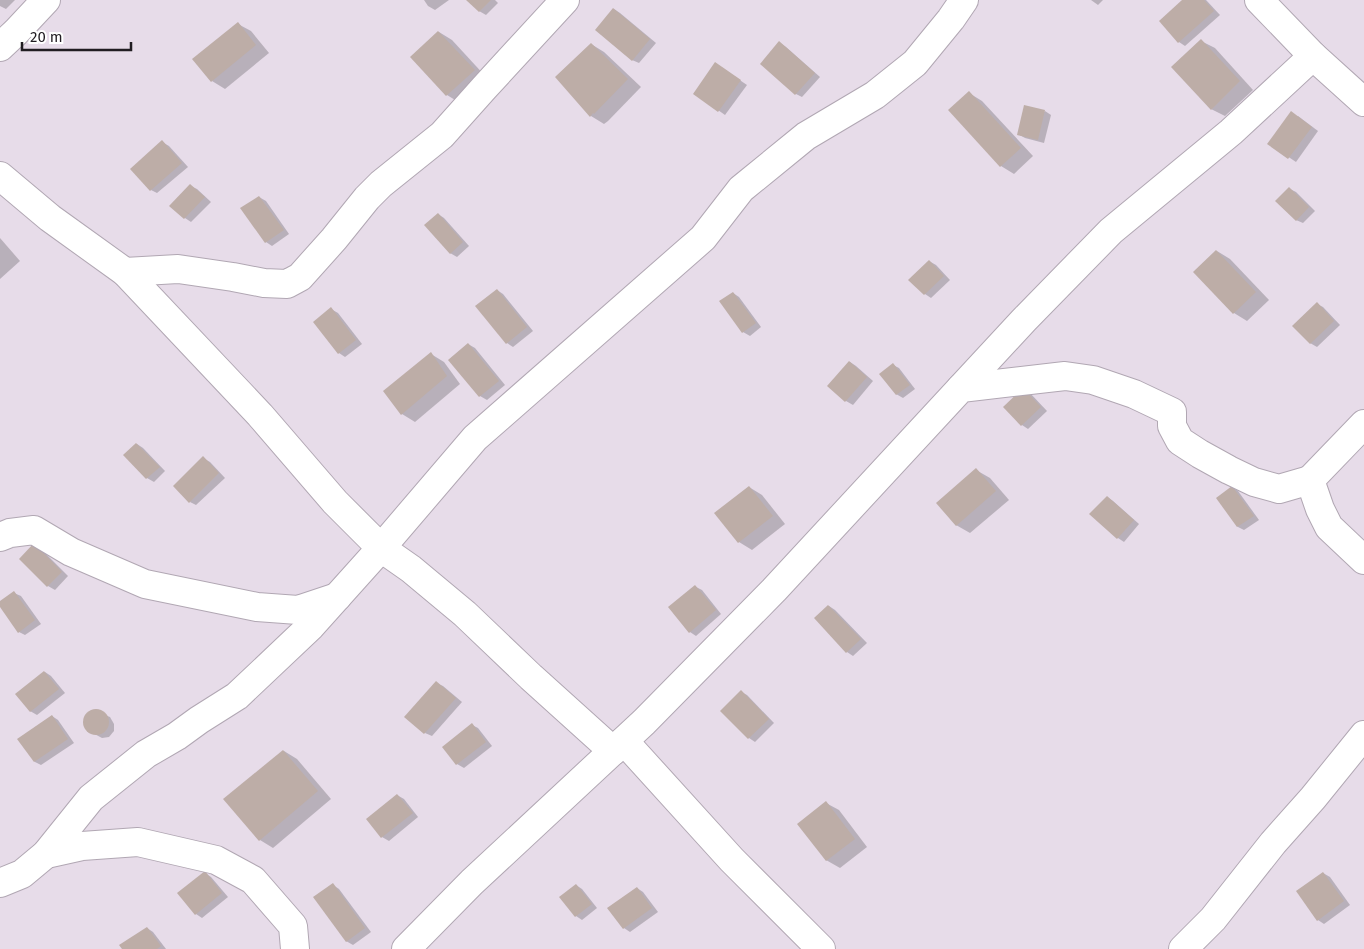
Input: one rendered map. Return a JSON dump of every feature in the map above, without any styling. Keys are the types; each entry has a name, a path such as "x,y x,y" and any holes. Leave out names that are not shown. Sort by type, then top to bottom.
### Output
{"street":[{"path":"0,46 46,0"},
{"path":"126,272 178,269 264,283 287,284 300,276 334,240 367,198 381,184 442,135 565,0"},
{"path":"0,883 22,874 46,854 92,798 146,754 178,736 237,696 311,626 475,438 703,238 741,189 806,136 875,95 914,63 951,19 964,0"},
{"path":"1258,0 1313,56 1364,102"},
{"path":"406,949 472,882 619,746 774,590 1024,320 1110,231 1231,132 1313,56"},
{"path":"0,176 50,218 126,272 260,415 335,502 381,548 411,569 465,614 531,677 619,746 821,949"},
{"path":"961,388 1064,376 1093,380 1134,394 1172,412 1172,426 1180,441 1200,454 1254,482 1279,489 1310,480 1364,424"},
{"path":"1310,480 1320,509 1329,527 1364,560"},
{"path":"0,537 10,533 34,530 71,552 145,584 257,608 298,610 338,596"},
{"path":"1183,949 1213,919 1273,843 1313,798 1364,735"},
{"path":"46,854 82,846 138,842 216,860 253,880 293,926 295,949"}],"building":[{"path":"466,0 491,0 479,12"},
{"path":"1182,0 1204,0 1214,11 1178,43 1159,21"},
{"path":"613,8 650,39 632,61 595,30"},
{"path":"238,22 256,45 211,82 192,59"},
{"path":"438,31 475,70 446,96 410,57"},
{"path":"1201,39 1240,81 1211,110 1171,67"},
{"path":"779,41 815,73 795,95 760,64"},
{"path":"591,43 628,79 590,117 555,77"},
{"path":"715,62 741,80 718,112 693,94"},
{"path":"969,91 1021,148 1000,167 948,110"},
{"path":"1024,105 1045,110 1038,140 1017,135"},
{"path":"1291,111 1312,127 1288,159 1267,144"},
{"path":"162,140 182,163 150,191 130,169"},
{"path":"190,184 205,197 184,219 169,206"},
{"path":"1289,187 1309,207 1296,221 1275,201"},
{"path":"259,196 284,230 265,243 240,208"},
{"path":"438,213 463,242 450,254 424,225"},
{"path":"1216,250 1256,292 1233,314 1193,272"},
{"path":"929,260 944,276 924,295 908,280"},
{"path":"497,289 527,327 506,344 475,306"},
{"path":"733,292 756,323 742,333 719,301"},
{"path":"1317,302 1334,321 1310,344 1292,326"},
{"path":"331,307 356,340 338,354 313,322"},
{"path":"468,343 499,381 479,397 448,360"},
{"path":"431,352 447,376 401,415 383,391"},
{"path":"849,361 867,377 845,402 827,386"},
{"path":"893,363 910,385 896,395 879,374"},
{"path":"1023,388 1041,407 1021,426 1003,407"},
{"path":"136,443 160,467 146,479 123,455"},
{"path":"203,456 219,473 189,503 173,486"},
{"path":"976,468 996,491 956,526 936,503"},
{"path":"749,486 773,516 738,543 714,513"},
{"path":"1232,486 1254,516 1237,527 1216,498"},
{"path":"1107,496 1134,520 1117,539 1089,514"},
{"path":"34,543 62,572 47,587 19,559"},
{"path":"695,585 716,610 689,633 668,607"},
{"path":"14,591 35,620 18,633 0,607 0,601"},
{"path":"828,605 861,639 846,653 814,618"},
{"path":"44,671 59,689 30,712 15,694"},
{"path":"436,681 456,698 424,734 404,717"},
{"path":"741,690 769,719 748,739 720,711"},
{"path":"96,709 105,713 109,722 105,731 96,735 87,731 83,722 87,713"},
{"path":"52,715 68,739 34,762 17,739"},
{"path":"472,723 486,742 456,765 442,747"},
{"path":"283,750 318,791 259,841 223,799"},
{"path":"397,794 413,813 381,838 366,819"},
{"path":"826,801 855,839 826,861 797,824"},
{"path":"205,871 222,893 195,915 177,893"},
{"path":"1323,872 1344,901 1317,921 1296,891"},
{"path":"333,883 365,928 346,942 313,897"},
{"path":"576,884 592,904 575,917 559,897"},
{"path":"637,887 652,908 623,929 607,908"},
{"path":"147,927 161,946 157,949 122,949 119,945"}]}
